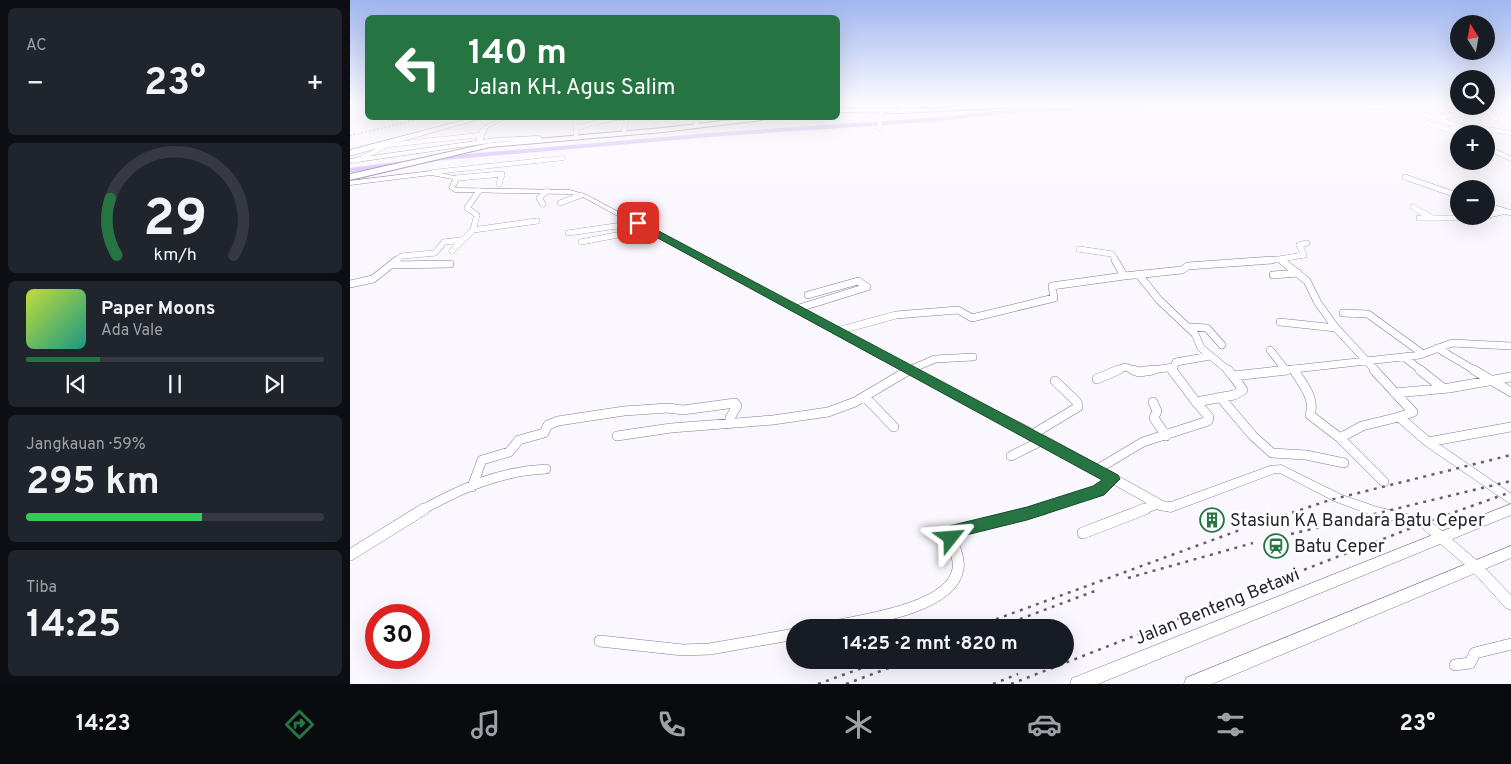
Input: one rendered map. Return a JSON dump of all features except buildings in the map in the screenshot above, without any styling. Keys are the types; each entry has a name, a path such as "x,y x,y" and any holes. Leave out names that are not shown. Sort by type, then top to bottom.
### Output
{"highway":[{"path":"350,152 406,136"},
{"path":"350,152 411,136"},
{"path":"539,139 553,136"},
{"path":"350,176 443,154 522,140 578,136"}],"main road":[{"path":"353,161 479,138 522,140"},
{"name":"Jalan Benteng Betawi","path":"1078,684 1447,540 1511,509"},
{"path":"1192,684 1471,562 1511,552"}],"street":[{"path":"353,161 388,145 453,136"},
{"path":"466,136 479,138"},
{"path":"1495,151 1511,159"},
{"path":"1501,154 1511,155"},
{"path":"350,183 563,158"},
{"path":"434,172 457,178 502,174 499,184"},
{"path":"1405,177 1450,193"},
{"path":"457,178 453,189 547,191 581,195 638,223 909,370 1032,434 1157,504 1171,507 1277,469 1338,498 1377,512 1424,523 1447,540 1510,601"},
{"path":"452,251 472,230 477,215 467,208 480,190"},
{"path":"543,204 539,198 547,191"},
{"path":"560,203 581,195"},
{"path":"1413,207 1434,219"},
{"path":"1495,208 1508,212"},
{"path":"1419,218 1485,217 1508,212"},
{"path":"472,230 537,221"},
{"path":"568,234 638,223"},
{"path":"581,242 648,229"},
{"path":"350,284 373,279 402,256 435,252 444,242 462,240"},
{"path":"837,331 896,315 958,310 972,318 1054,298 1052,286 1157,271 1182,270 1188,266 1280,259 1304,254 1299,245 1307,243"},
{"path":"1079,249 1112,254 1124,276"},
{"path":"1280,259 1310,285 1318,302 1336,328 1413,412 1362,426 1340,438"},
{"path":"391,265 450,264"},
{"path":"1273,275 1298,273"},
{"path":"1139,275 1159,300 1190,326 1196,334 1196,343 1210,356 1222,362 1243,390 1234,395 1196,402"},
{"path":"796,309 867,287 858,281 808,295"},
{"path":"1342,313 1368,314 1423,354"},
{"path":"1280,322 1336,328"},
{"path":"1190,326 1207,328 1222,345"},
{"path":"1233,376 1404,357 1423,354 1447,344 1511,346"},
{"path":"1437,348 1511,392"},
{"path":"1270,350 1290,370 1312,400 1314,406 1310,415 1340,438 1384,482"},
{"path":"617,436 670,428 813,415 840,409 909,370 941,358 973,356"},
{"path":"1097,379 1125,366 1139,372 1171,368 1176,362 1210,356"},
{"path":"1404,357 1444,388"},
{"path":"1096,470 1142,442 1166,436 1210,420 1171,368"},
{"path":"1394,393 1444,388 1511,377"},
{"path":"1032,434 1078,406 1077,402 1055,381"},
{"path":"865,396 894,427"},
{"path":"1220,397 1253,436 1272,453 1306,455 1344,462"},
{"path":"1153,402 1158,412 1154,418 1166,436"},
{"path":"472,487 482,460 509,452 516,442 544,433 548,425 558,421 624,411 668,408 683,410 735,403 737,406 730,418 730,424"},
{"path":"1399,417 1428,442 1511,499"},
{"path":"1428,442 1511,427"},
{"path":"1011,456 1043,440"},
{"path":"350,555 441,498 519,470 546,469"},
{"path":"862,619 918,606 951,586 958,569 950,535 952,532 1021,515 1089,494 1098,491 1113,479"},
{"path":"1083,533 1157,504"},
{"path":"600,642 683,650 710,649 786,636"},
{"path":"1455,665 1470,664 1475,653 1511,644"}],"waterway":[{"path":"350,170 444,158 700,136"}],"railway":[{"path":"1276,518 1330,500 1511,455"},
{"path":"1291,534 1511,481"},
{"path":"1011,684 1424,523 1511,492"},
{"path":"997,619 1240,530"},
{"path":"1128,578 1253,543"},
{"path":"1020,619 1095,591"},
{"path":"818,684 859,669"},
{"path":"846,684 886,669"},
{"path":"993,684 1018,674"}],"place":[{"name":"Stasiun KA Bandara Batu Ceper","path":"1212,520"},
{"name":"Batu Ceper","path":"1276,546"}],"route":[{"path":"638,223 883,357 1032,434 1113,479 1098,491 1027,514 955,531 950,533 951,538"}]}
